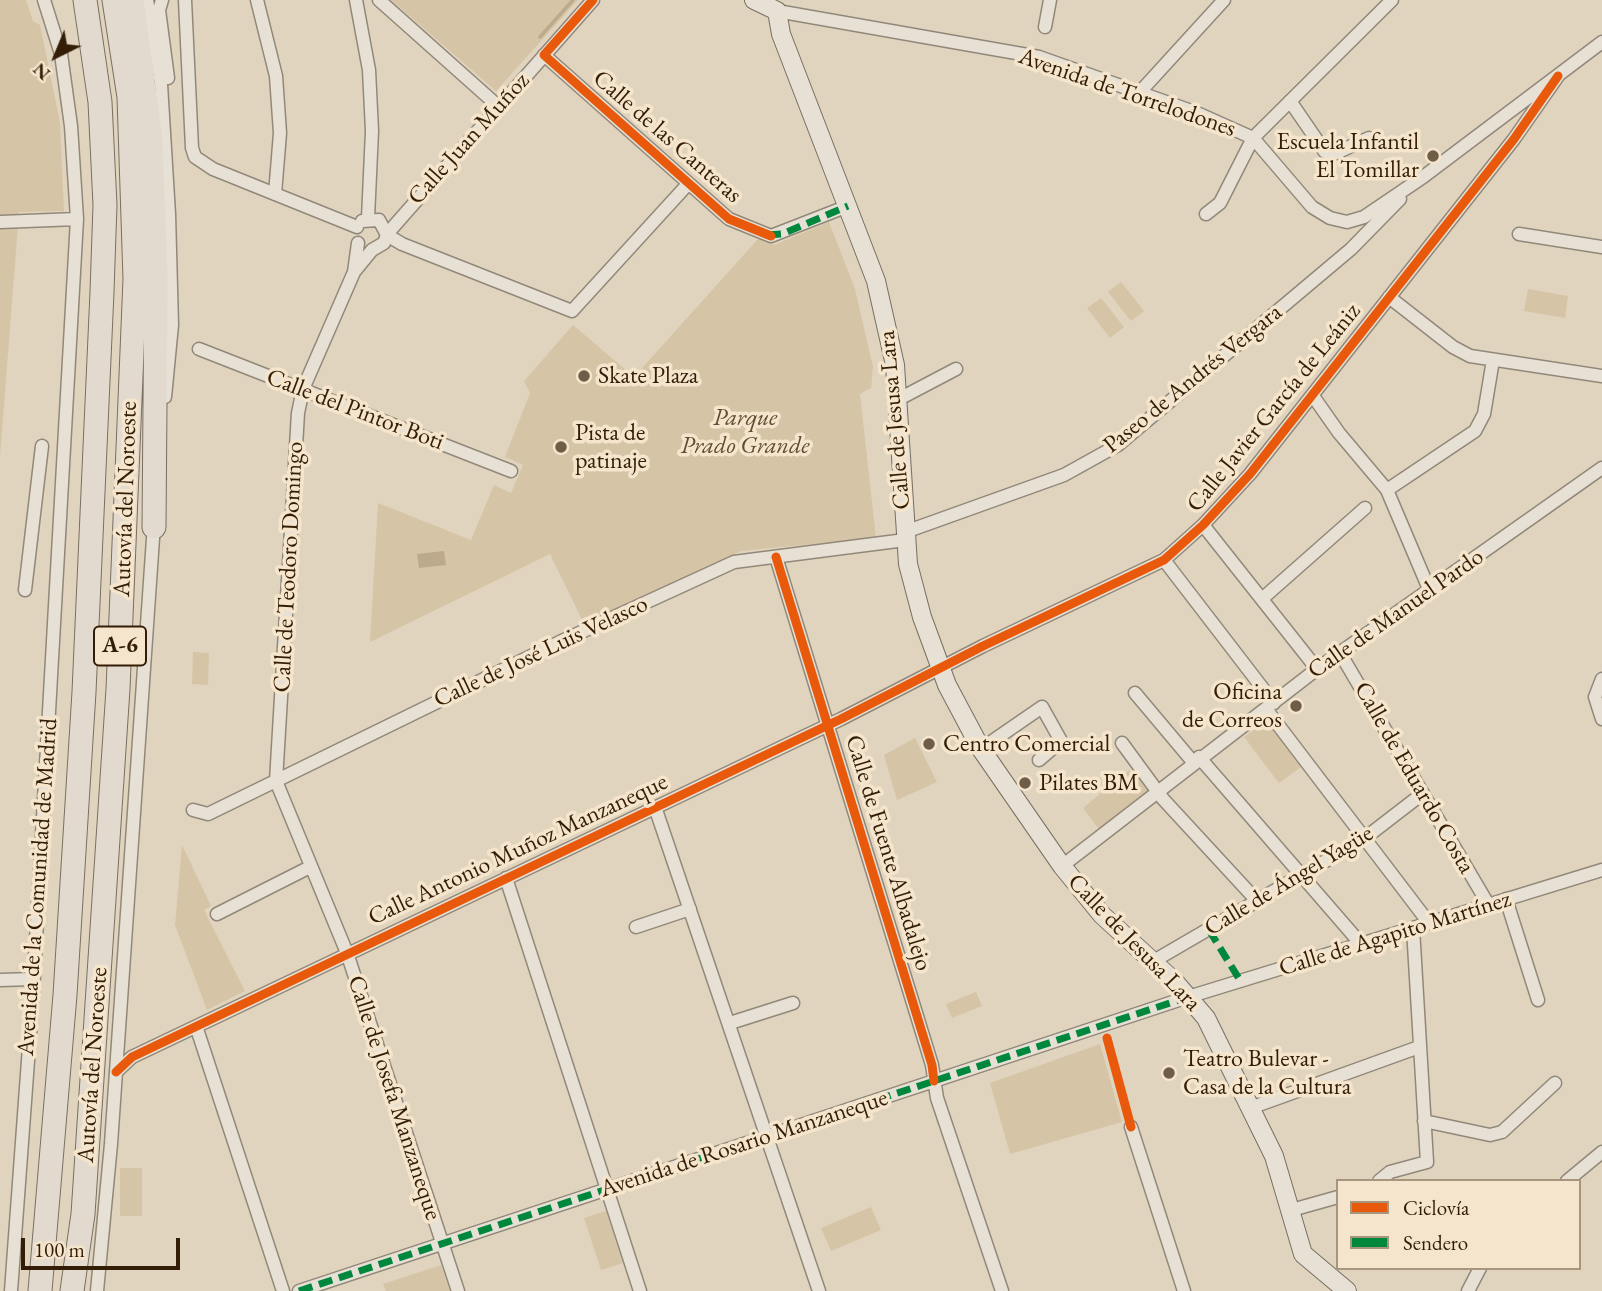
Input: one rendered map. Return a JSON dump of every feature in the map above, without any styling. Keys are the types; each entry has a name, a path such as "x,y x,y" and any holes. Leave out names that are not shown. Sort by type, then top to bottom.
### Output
{"highway":[{"name":"Autovía del Noroeste","path":"40,1291 64,1009 84,692 103,280 105,205 100,102 85,0"},
{"name":"Autovía del Noroeste","path":"72,1291 83,1214 118,689 135,279 129,97 114,0"},
{"path":"132,0 151,141 156,282 154,527"}],"main road":[{"name":"Avenida de Torrelodones","path":"754,0 777,11"},
{"name":"Calle de Jesusa Lara","path":"777,11 781,34 848,206 883,305 895,365 905,536 919,606 940,668 981,749 1062,866 1102,915 1206,1018 1274,1156 1303,1254 1347,1291"}],"street":[{"name":"Avenida de la Comunidad de Madrid","path":"11,1291 64,482 76,219 72,126 61,54 44,0"},
{"path":"97,1291 116,1072 154,527 172,325 161,83 147,0"},
{"path":"185,0 192,148 195,157 212,169 357,226"},
{"path":"257,0 267,31 276,76 280,133 275,194"},
{"path":"356,0 369,70 372,131 368,218"},
{"path":"379,0 498,106"},
{"name":"Calle Juan Muñoz","path":"386,231 593,0"},
{"path":"1045,27 1050,0"},
{"path":"1140,92 1224,0"},
{"path":"1253,138 1392,0"},
{"path":"161,5 173,161 169,215"},
{"name":"Avenida de Torrelodones","path":"777,11 1039,57 1140,92 1253,138 1312,207 1330,218 1347,222"},
{"path":"1351,249 1352,234 1347,222 1364,217 1423,177 1602,42"},
{"name":"Calle de las Canteras","path":"544,55 729,219 771,236 848,206"},
{"name":"Calle Javier García de Leániz","path":"940,668 1164,560 1203,525 1250,474 1313,396 1514,139 1558,76"},
{"path":"1290,102 1325,152 1336,153 1369,138"},
{"path":"1501,118 1514,128 1514,139"},
{"name":"Avenida de Torrelodones","path":"1206,214 1220,204 1253,138"},
{"name":"Paseo de Andrés Vergara","path":"905,536 1064,475 1118,444 1351,249 1423,177"},
{"path":"368,218 402,244 572,311 688,184"},
{"path":"357,226 368,218"},
{"path":"0,222 76,219"},
{"path":"357,226 358,243 372,250 381,247 386,231"},
{"path":"1519,234 1602,247"},
{"name":"Calle de Teodoro Domingo","path":"346,953 276,782 298,413 303,389 354,272 358,243"},
{"name":"Calle de Teodoro Domingo","path":"354,272 372,250"},
{"path":"1389,297 1462,353 1602,376"},
{"name":"Calle del Pintor Boti","path":"199,349 511,471"},
{"path":"1387,490 1475,431 1483,414 1493,360"},
{"path":"897,400 956,369"},
{"path":"1313,396 1339,433 1387,490 1429,589"},
{"path":"25,590 42,446"},
{"name":"Calle de Manuel Pardo","path":"1062,866 1317,668 1602,468"},
{"path":"38,478 64,482"},
{"path":"1263,598 1365,508"},
{"path":"1203,525 1317,668"},
{"name":"Calle de José Luis Velasco","path":"193,810 208,814 564,640 734,562 905,536"},
{"name":"Calle de Fuente Albadalejo","path":"776,557 932,1065 934,1081 1002,1291"},
{"path":"1164,560 1429,923"},
{"name":"Calle de Eduardo Costa","path":"1340,653 1488,904"},
{"name":"Calle Antonio Muñoz Manzaneque","path":"116,1072 132,1057 197,1029 346,953 940,668"},
{"path":"1602,679 1595,698 1602,719"},
{"path":"1135,693 1361,944"},
{"path":"981,749 1042,707 1061,741 1039,760"},
{"path":"1122,743 1157,790 1258,902"},
{"name":"Calle de Ángel Yagüe","path":"1152,962 1303,877 1365,838 1422,794"},
{"path":"655,807 819,1291"},
{"path":"216,914 310,867"},
{"name":"Calle de Agapito Martínez","path":"1188,998 1602,870"},
{"path":"506,878 640,1291"},
{"path":"1506,899 1538,1000"},
{"path":"636,927 690,909"},
{"path":"1381,1179 1390,1172 1427,1162 1413,928"},
{"name":"Calle de Josefa Manzaneque","path":"346,953 458,1291"},
{"path":"0,980 33,979"},
{"name":"Avenida de Rosario Manzaneque","path":"299,1291 1188,998"},
{"path":"730,1023 793,1003"},
{"path":"197,1029 283,1291"},
{"path":"1252,1107 1419,1047"},
{"path":"1424,1121 1490,1135 1502,1132 1556,1083"},
{"path":"1131,1127 1184,1291"},
{"path":"1569,1179 1602,1152"},
{"path":"1289,1211 1336,1198"},
{"path":"1468,1291 1479,1270"}],"green space":[{"path":"0,0 26,0 33,21 40,25 60,122 64,211 19,212 0,457"},
{"path":"391,0 578,0 496,91"},
{"name":"Parque Prado Grande","path":"829,222 855,289 873,367 871,388 860,394 876,538 741,551 585,626 550,554 370,642 378,503 471,540 494,485 511,493 523,465 505,457 530,393 524,381 573,325 634,377 758,239 774,245"},
{"path":"1121,282 1144,311 1131,321 1108,292"},
{"path":"1528,289 1568,296 1565,318 1524,311"},
{"path":"1101,298 1124,327 1110,338 1087,308"},
{"path":"193,652 209,653 208,685 192,684"},
{"path":"1266,721 1301,767 1279,783 1244,737"},
{"path":"915,738 937,782 897,800 884,755"},
{"path":"1129,770 1136,778 1142,773 1153,786 1099,829 1083,808"},
{"path":"182,845 211,906 204,910 245,991 207,1010 175,925"},
{"path":"976,992 982,1006 952,1018 946,1004"},
{"path":"1100,1044 1122,1122 1010,1154 990,1083"},
{"path":"120,1168 142,1168 142,1216 120,1216"},
{"path":"871,1207 881,1230 831,1251 821,1228"},
{"path":"606,1211 623,1263 601,1270 584,1218"},
{"path":"441,1265 450,1291 386,1291 383,1284"}],"shaded area":[{"path":"444,551 446,565 419,568 417,554"}],"waterway":[{"path":"540,37 573,0"}],"marked path":[{"path":"767,235 782,234 848,206"},
{"path":"1209,930 1241,982"},
{"path":"299,1291 1188,997"}],"cycle path":[{"path":"593,0 544,55 729,219 771,236"},
{"path":"116,1072 132,1057 841,719 983,646 1164,560 1203,525 1250,474 1514,139 1558,76"},
{"path":"776,557 932,1065 934,1081"},
{"path":"1107,1038 1131,1127"}],"place":[{"name":"Escuela Infantil El Tomillar","path":"1433,156"},
{"name":"Skate Plaza","path":"584,376"},
{"name":"Pista de patinaje","path":"561,447"},
{"name":"Oficina de Correos","path":"1296,706"},
{"name":"Centro Comercial","path":"929,744"},
{"name":"Pilates BM","path":"1025,783"},
{"name":"Teatro Bulevar - Casa de la Cultura","path":"1169,1073"}]}
